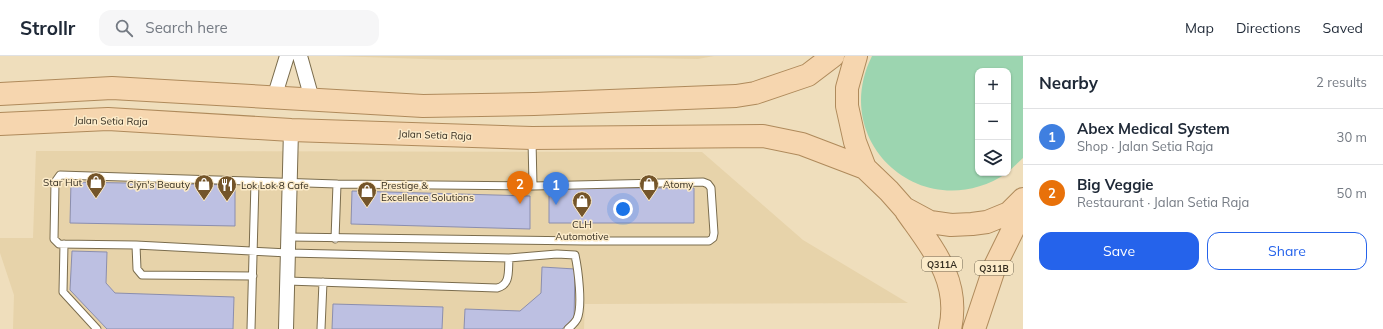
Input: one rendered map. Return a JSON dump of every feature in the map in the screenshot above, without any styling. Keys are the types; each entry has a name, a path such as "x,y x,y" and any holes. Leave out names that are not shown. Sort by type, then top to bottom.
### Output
{"main road":[{"path":"0,94 112,88 423,106 534,104 736,96 755,93 808,75 833,56"},
{"path":"856,56 847,88 847,106 855,142 865,168 904,208 930,222 951,226 987,222 1009,213 1023,199"},
{"name":"Jalan Setia Raja","path":"0,124 108,119 291,130 532,138 763,136 802,144 865,168"},
{"name":"Q311A","path":"904,208 943,266 950,287 953,317 950,329"},
{"name":"Q311B","path":"974,329 995,266 1023,210"}],"street":[{"path":"274,98 287,56"},
{"path":"300,56 312,99"},
{"path":"286,329 291,130"}],"lane":[{"path":"532,138 533,186"},
{"path":"289,237 335,239 709,241 713,238 714,233 711,188 708,184 703,182 533,186 337,184 60,175 55,182 54,239 59,244 136,245 288,253 509,258 557,254 575,256 579,271 579,312 576,320 568,329"},
{"path":"251,329 255,182"},
{"path":"335,239 337,184"},
{"path":"64,244 63,292 96,329"},
{"path":"136,245 137,269 142,275 253,276"},
{"path":"287,282 497,288 507,282 509,258"},
{"path":"321,329 323,282"}],"shaded area":[{"path":"336,56 714,56 698,59 647,58 452,60"},
{"path":"36,151 702,152 803,240 908,303 585,304 584,329 13,329 14,295 0,253 0,238 33,238"}],"green space":[{"path":"872,56 1023,56 1023,158 1011,169 1011,68 975,68 975,176 1000,176 976,187 945,190 917,183 892,168 874,146 863,119 862,89"}],"building":[{"path":"71,182 235,185 235,226 70,223"},
{"path":"549,188 694,188 694,223 549,223"},
{"path":"352,191 530,196 530,229 351,224"},
{"path":"72,251 107,252 106,283 115,293 234,297 233,329 107,329 70,290"},
{"path":"542,267 575,269 574,319 562,329 464,329 465,309 520,311 541,293"},
{"path":"333,304 443,307 442,329 332,329"}],"place":[{"name":"Star Hut","path":"96,199"},
{"name":"Clyn's Beauty","path":"204,201"},
{"name":"Atomy","path":"649,201"},
{"name":"Lok Lok 8 Cafe","path":"227,202"},
{"name":"Big Veggie","path":"520,204"},
{"name":"Abex Medical System","path":"556,205"},
{"name":"Prestige & Excellence Solutions","path":"367,208"},
{"name":"CLH Automotive","path":"582,218"}]}
